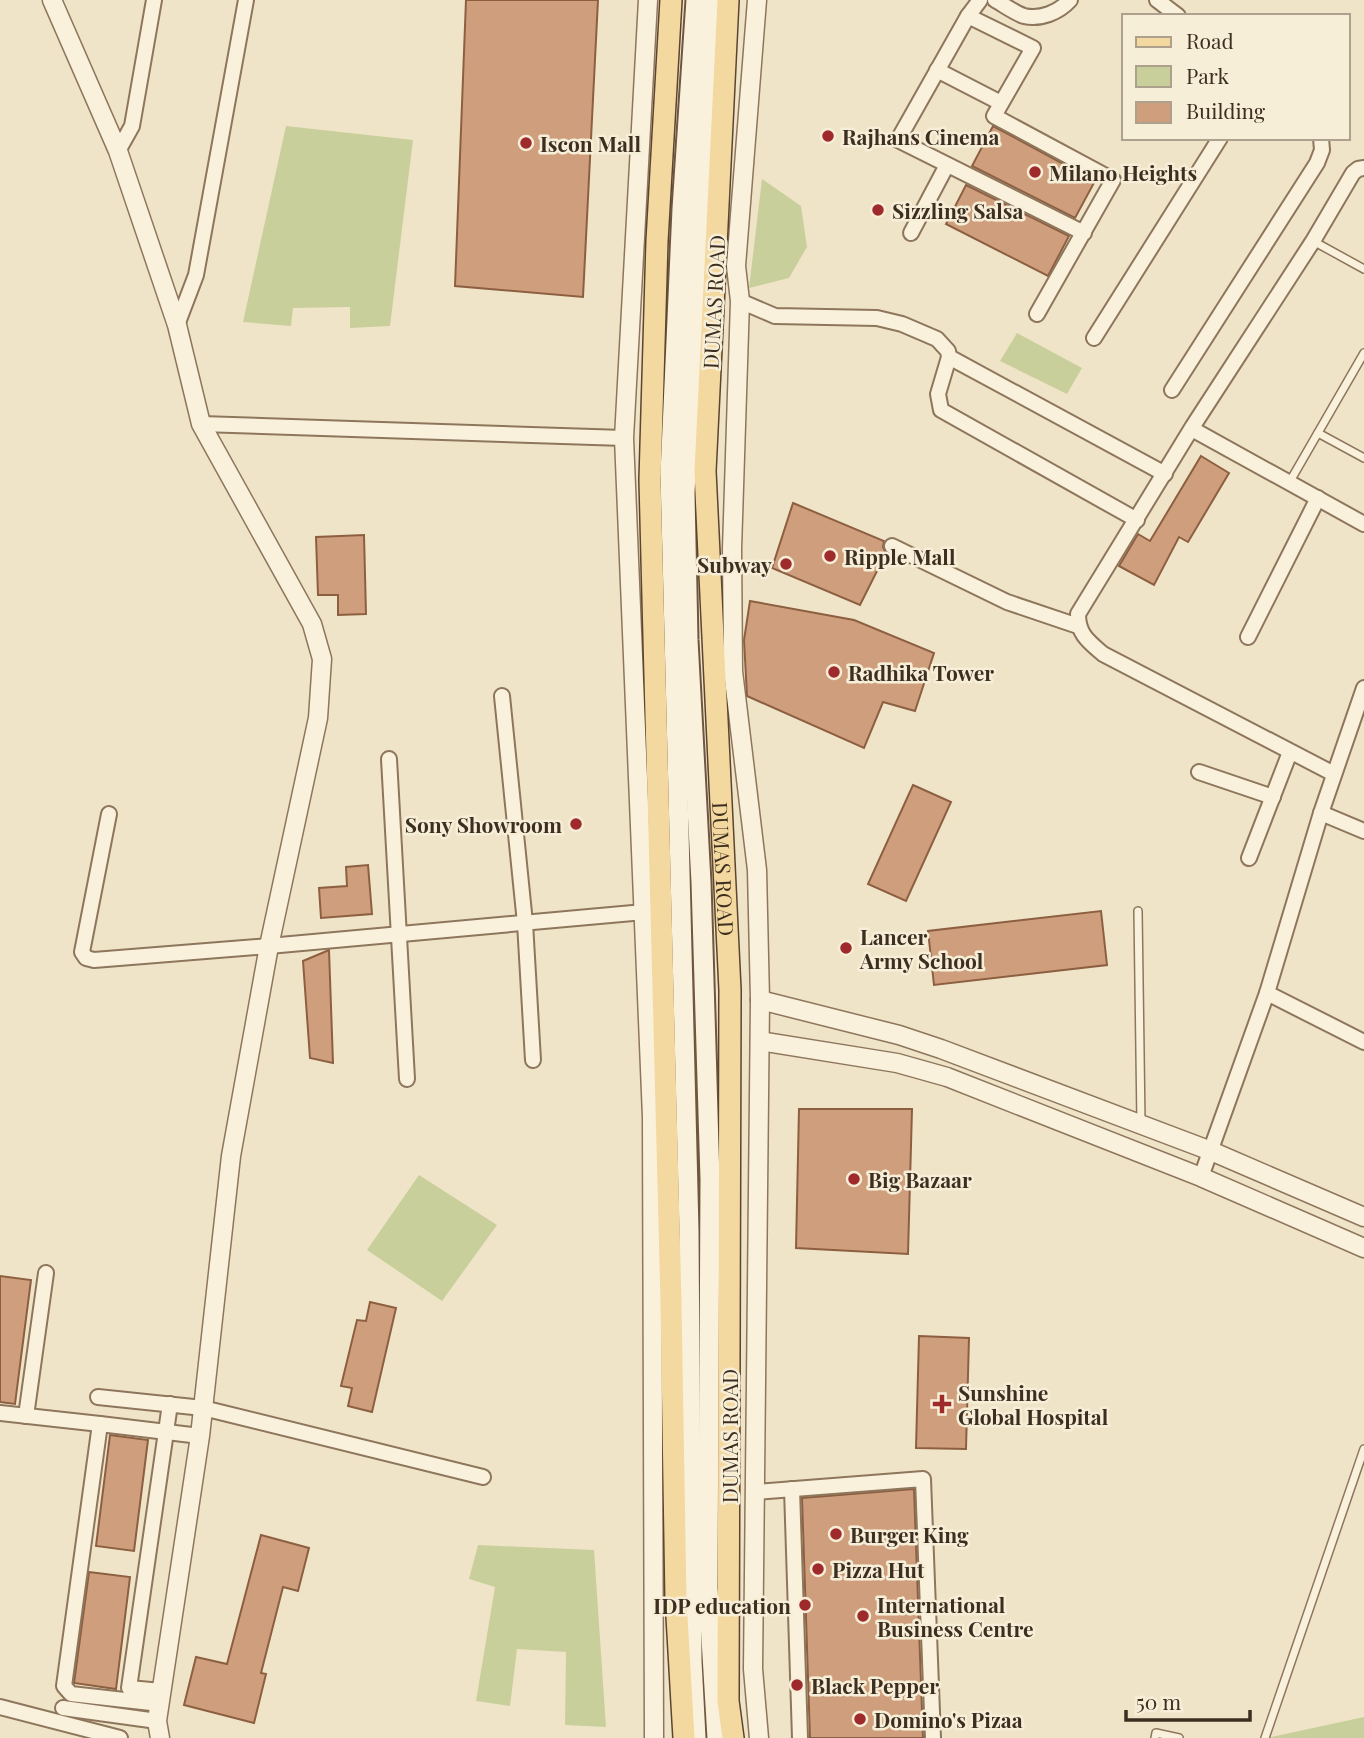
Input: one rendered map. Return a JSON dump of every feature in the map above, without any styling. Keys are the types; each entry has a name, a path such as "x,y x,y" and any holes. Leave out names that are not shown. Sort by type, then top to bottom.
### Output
{"main road":[{"path":"671,0 657,241 650,480 676,1599 684,1738"},
{"path":"696,0 682,209 670,474 689,1231 692,1661 696,1738"},
{"path":"710,0 685,493 688,640 701,883 709,1166 708,1588 717,1738"},
{"name":"DUMAS ROAD","path":"728,0 705,471 730,989 728,1701 733,1738"}],"street":[{"path":"52,0 118,151 177,325 201,424 312,624 322,659 318,718 269,946 231,1156 200,1441 160,1714"},
{"path":"118,151 132,127 155,0"},
{"path":"177,325 196,275 246,0"},
{"path":"648,0 624,438 652,1118 654,1738"},
{"path":"757,0 736,266 740,301 732,549 733,671 757,870 760,1000 753,1669 759,1738"},
{"path":"980,0 936,70 898,139 1084,233"},
{"path":"995,0 1024,16 1045,16 1063,8 1070,0"},
{"path":"1157,0 1175,14"},
{"path":"968,16 1032,48 994,117 1113,180 1037,314"},
{"path":"936,70 1001,103"},
{"path":"1094,338 1219,140"},
{"path":"1172,390 1317,163 1322,150 1321,140"},
{"path":"911,233 947,165"},
{"path":"1334,774 1102,654 1078,626 1078,614 1353,173 1364,168"},
{"path":"740,301 775,316 877,318 902,324 937,339 948,351 938,394 941,410 1137,520"},
{"path":"948,357 1165,474"},
{"path":"201,424 624,438"},
{"path":"1192,429 1364,524"},
{"path":"1248,637 1318,498"},
{"path":"892,546 1007,602 1078,626"},
{"path":"1201,1177 1267,993 1334,774 1358,728 1364,688"},
{"path":"502,696 525,923 533,1060"},
{"path":"1250,858 1290,752"},
{"path":"389,759 407,1079"},
{"path":"1199,772 1273,797"},
{"path":"1321,813 1364,831"},
{"path":"109,814 83,941 82,952 86,958 94,960 644,912"},
{"path":"1267,993 1364,1042"},
{"path":"760,1000 899,1035 1211,1151 1364,1217"},
{"path":"760,1041 897,1063 947,1077 1201,1177 1364,1248"},
{"path":"26,1416 46,1273"},
{"path":"99,1397 203,1408 483,1477"},
{"path":"126,1717 170,1404"},
{"path":"0,1413 100,1424 200,1441"},
{"path":"100,1424 64,1686 71,1694 129,1694 160,1714"},
{"path":"755,1492 923,1479 933,1738"},
{"path":"792,1489 800,1738"},
{"path":"0,1707 120,1738"},
{"path":"63,1708 126,1717 160,1714"}],"lane":[{"path":"1313,241 1364,268"},
{"path":"1289,483 1361,366 1364,354"},
{"path":"1318,433 1364,458"},
{"path":"1138,911 1141,1125"},
{"path":"1265,1738 1364,1449"},
{"path":"1155,1738 1156,1733 1179,1738"}],"green space":[{"path":"286,126 413,140 390,326 350,328 350,307 293,308 291,326 243,322"},
{"path":"762,179 801,206 807,247 789,278 749,288"},
{"path":"1017,333 1082,368 1067,394 1000,361"},
{"path":"419,1175 497,1225 442,1301 367,1250"},
{"path":"478,1545 594,1550 606,1727 565,1725 566,1652 517,1649 510,1706 476,1701 495,1587 469,1579"},
{"path":"1364,1717 1364,1738 1266,1738"}],"building":[{"name":"Iscon Mall","path":"466,0 598,0 583,297 455,286"},
{"name":"Milano Heights","path":"993,126 1095,181 1075,218 972,166"},
{"name":"Milano Heights","path":"966,185 1069,236 1048,276 946,224"},
{"path":"1201,456 1229,473 1188,542 1179,537 1154,585 1119,566 1138,534 1150,541"},
{"name":"Ripple Mall","path":"793,503 884,541 886,553 860,605 772,568"},
{"path":"364,535 366,614 338,615 338,595 318,595 316,537"},
{"name":"Radhika Tower","path":"750,601 854,620 934,653 915,711 883,702 864,748 747,696 744,640"},
{"path":"913,785 951,802 906,901 868,884"},
{"path":"368,865 372,914 321,918 319,888 347,886 346,867"},
{"path":"1101,911 1107,965 934,985 928,931"},
{"path":"329,950 333,1063 310,1058 303,961"},
{"name":"Big Bazaar","path":"799,1109 912,1109 908,1254 796,1248"},
{"path":"0,1276 31,1280 15,1404 0,1402"},
{"path":"370,1302 396,1308 372,1412 348,1406 352,1388 341,1386 357,1320 366,1321"},
{"path":"919,1336 969,1338 966,1449 916,1448"},
{"path":"110,1435 148,1440 134,1551 96,1546"},
{"name":"International Business Centre","path":"914,1489 923,1738 810,1738 802,1498"},
{"path":"261,1535 309,1548 298,1591 283,1587 261,1673 266,1674 254,1723 184,1705 196,1657 227,1664"},
{"path":"89,1572 130,1577 116,1689 74,1683"}],"place":[{"name":"Rajhans Cinema","path":"828,136"},
{"name":"Iscon Mall","path":"526,143"},
{"name":"Milano Heights","path":"1035,172"},
{"name":"Sizzling Salsa","path":"878,210"},
{"name":"Ripple Mall","path":"830,556"},
{"name":"Subway","path":"786,564"},
{"name":"Radhika Tower","path":"834,672"},
{"name":"Sony Showroom","path":"576,824"},
{"name":"Lancer Army School","path":"846,948"},
{"name":"Big Bazaar","path":"854,1179"},
{"name":"Sunshine Global Hospital","path":"942,1404"},
{"name":"Burger King","path":"836,1534"},
{"name":"Pizza Hut","path":"818,1569"},
{"name":"IDP education","path":"805,1605"},
{"name":"International Business Centre","path":"863,1616"},
{"name":"Black Pepper","path":"797,1685"},
{"name":"Domino's Pizaa","path":"860,1719"}]}
